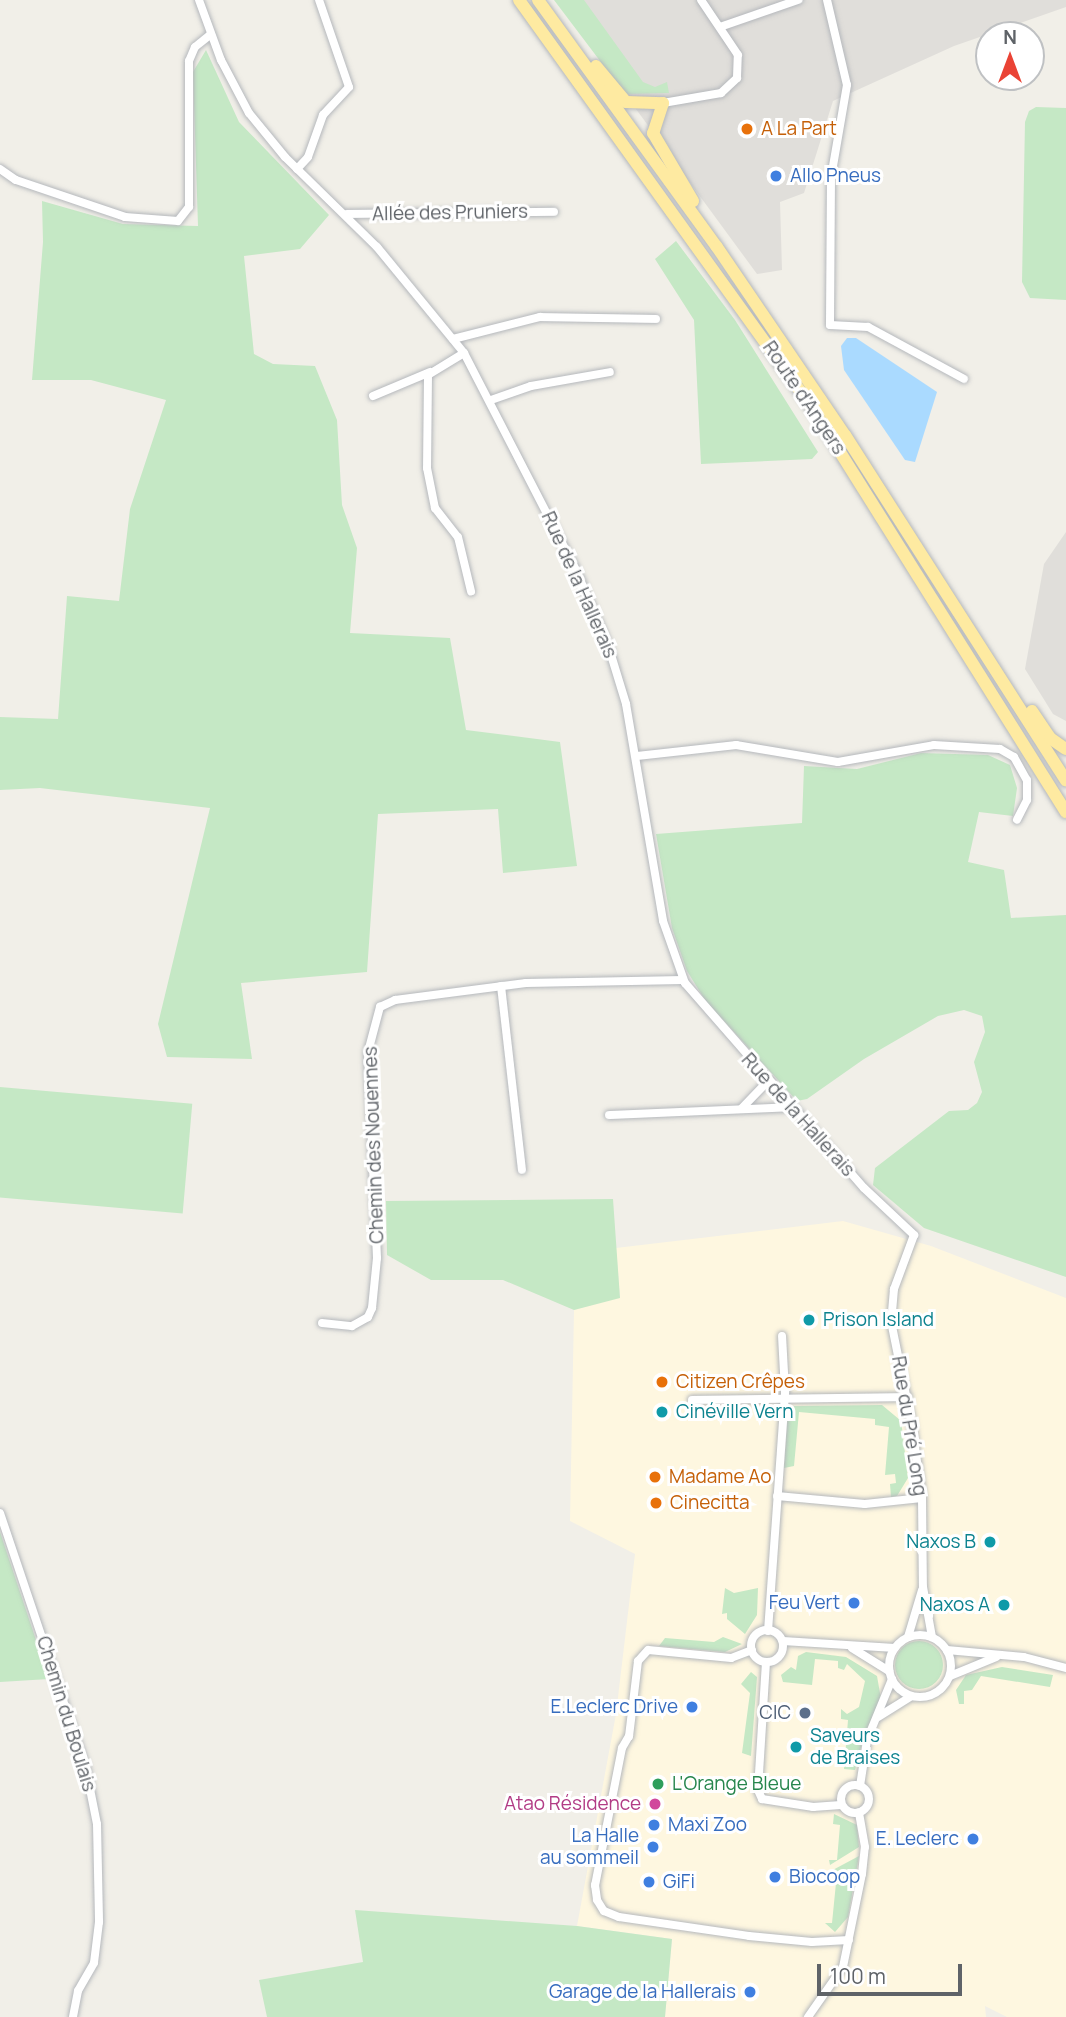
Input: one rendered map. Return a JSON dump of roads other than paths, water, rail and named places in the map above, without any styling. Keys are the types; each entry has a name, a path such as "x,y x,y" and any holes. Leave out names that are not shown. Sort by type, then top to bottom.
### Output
{"highway":[{"name":"Route d'Angers","path":"519,0 813,408 1066,812"},
{"name":"Route d'Angers","path":"538,0 717,247 992,661 1066,780"},
{"path":"544,0 618,96 634,105 663,103 653,133 707,222 717,247"},
{"path":"992,661 1005,669 1050,738 1066,749"}],"street":[{"name":"Rue de la Hallerais","path":"199,0 210,35 249,113 298,169 347,214 453,339 491,400 600,624 621,687 637,756 663,921 683,980 768,1081 864,1188 911,1229"},
{"path":"298,169 308,157 323,115 349,87 319,0"},
{"path":"663,103 706,98 730,89 740,67 720,26 701,0"},
{"path":"720,26 798,0"},
{"path":"827,0 847,85 831,178 831,325 868,327 964,379"},
{"path":"0,169 16,180 125,217 178,222 189,207 189,61 195,47 210,35"},
{"name":"Allée des Pruniers","path":"347,214 554,212"},
{"path":"453,339 540,317 656,319"},
{"path":"373,396 430,372 464,353"},
{"path":"430,372 430,493 435,508 458,537 471,591"},
{"path":"491,400 531,386 610,372"},
{"path":"637,756 736,745 838,762 922,746 1000,749 1014,757 1028,789 1017,820"},
{"name":"Chemin des Nouennes","path":"322,1323 352,1326 368,1317 372,1308 377,1258 368,1052 380,1007 395,1000 501,986 683,980"},
{"path":"501,986 522,1170"},
{"path":"742,1108 768,1081"},
{"path":"609,1115 791,1107"},
{"name":"Rue du Pré Long","path":"911,1229 915,1241 891,1308 908,1397 922,1498 923,1587 932,1637"},
{"path":"768,1630 784,1401 782,1336"},
{"path":"692,1400 784,1401 908,1397"},
{"path":"777,1496 864,1503 922,1498"},
{"name":"Chemin du Boulais","path":"0,1513 86,1769 97,1824 99,1922 94,1963 78,1991 73,2017"},
{"name":"Rue du Pré Long","path":"908,1637 923,1587"},
{"path":"768,1630 783,1641 895,1648"},
{"path":"752,1650 757,1634 768,1630"},
{"path":"808,2017 837,1979 849,1940 864,1847 859,1813 869,1800 860,1786 867,1740 878,1717 895,1648 908,1637 932,1637 947,1650 1002,1655 1066,1668"},
{"path":"766,1662 780,1656 783,1641"},
{"path":"846,1645 890,1675 911,1696"},
{"path":"752,1650 731,1658 648,1650 638,1661 629,1736 622,1748 595,1885 597,1900 604,1911 619,1917 681,1923 749,1936 812,1942 849,1940"},
{"path":"752,1650 766,1662"},
{"path":"947,1650 950,1676"},
{"path":"878,1717 911,1696 939,1691 950,1676 1002,1655"},
{"path":"766,1662 758,1790 762,1799 813,1807 841,1805 849,1812 859,1813"},
{"path":"841,1805 843,1791 860,1786"}],"water":[{"path":"847,338 856,338 937,392 915,462 905,460 844,370 841,346"}],"place":[{"name":"A La Part","path":"747,129"},
{"name":"Allo Pneus","path":"776,176"},
{"name":"Prison Island","path":"809,1320"},
{"name":"Citizen Crêpes","path":"662,1382"},
{"name":"Cinéville Vern","path":"662,1412"},
{"name":"Madame Ao","path":"655,1477"},
{"name":"Cinecitta","path":"656,1503"},
{"name":"Naxos B","path":"990,1542"},
{"name":"Feu Vert","path":"854,1603"},
{"name":"Naxos A","path":"1004,1605"},
{"name":"E.Leclerc Drive","path":"692,1707"},
{"name":"CIC","path":"805,1713"},
{"name":"Saveurs de Braises","path":"796,1747"},
{"name":"L'Orange Bleue","path":"658,1784"},
{"name":"Atao Résidence","path":"655,1804"},
{"name":"Maxi Zoo","path":"654,1825"},
{"name":"E. Leclerc","path":"973,1839"},
{"name":"La Halle au sommeil","path":"653,1847"},
{"name":"Biocoop","path":"775,1877"},
{"name":"GiFi","path":"649,1882"},
{"name":"Garage de la Hallerais","path":"750,1992"}]}
